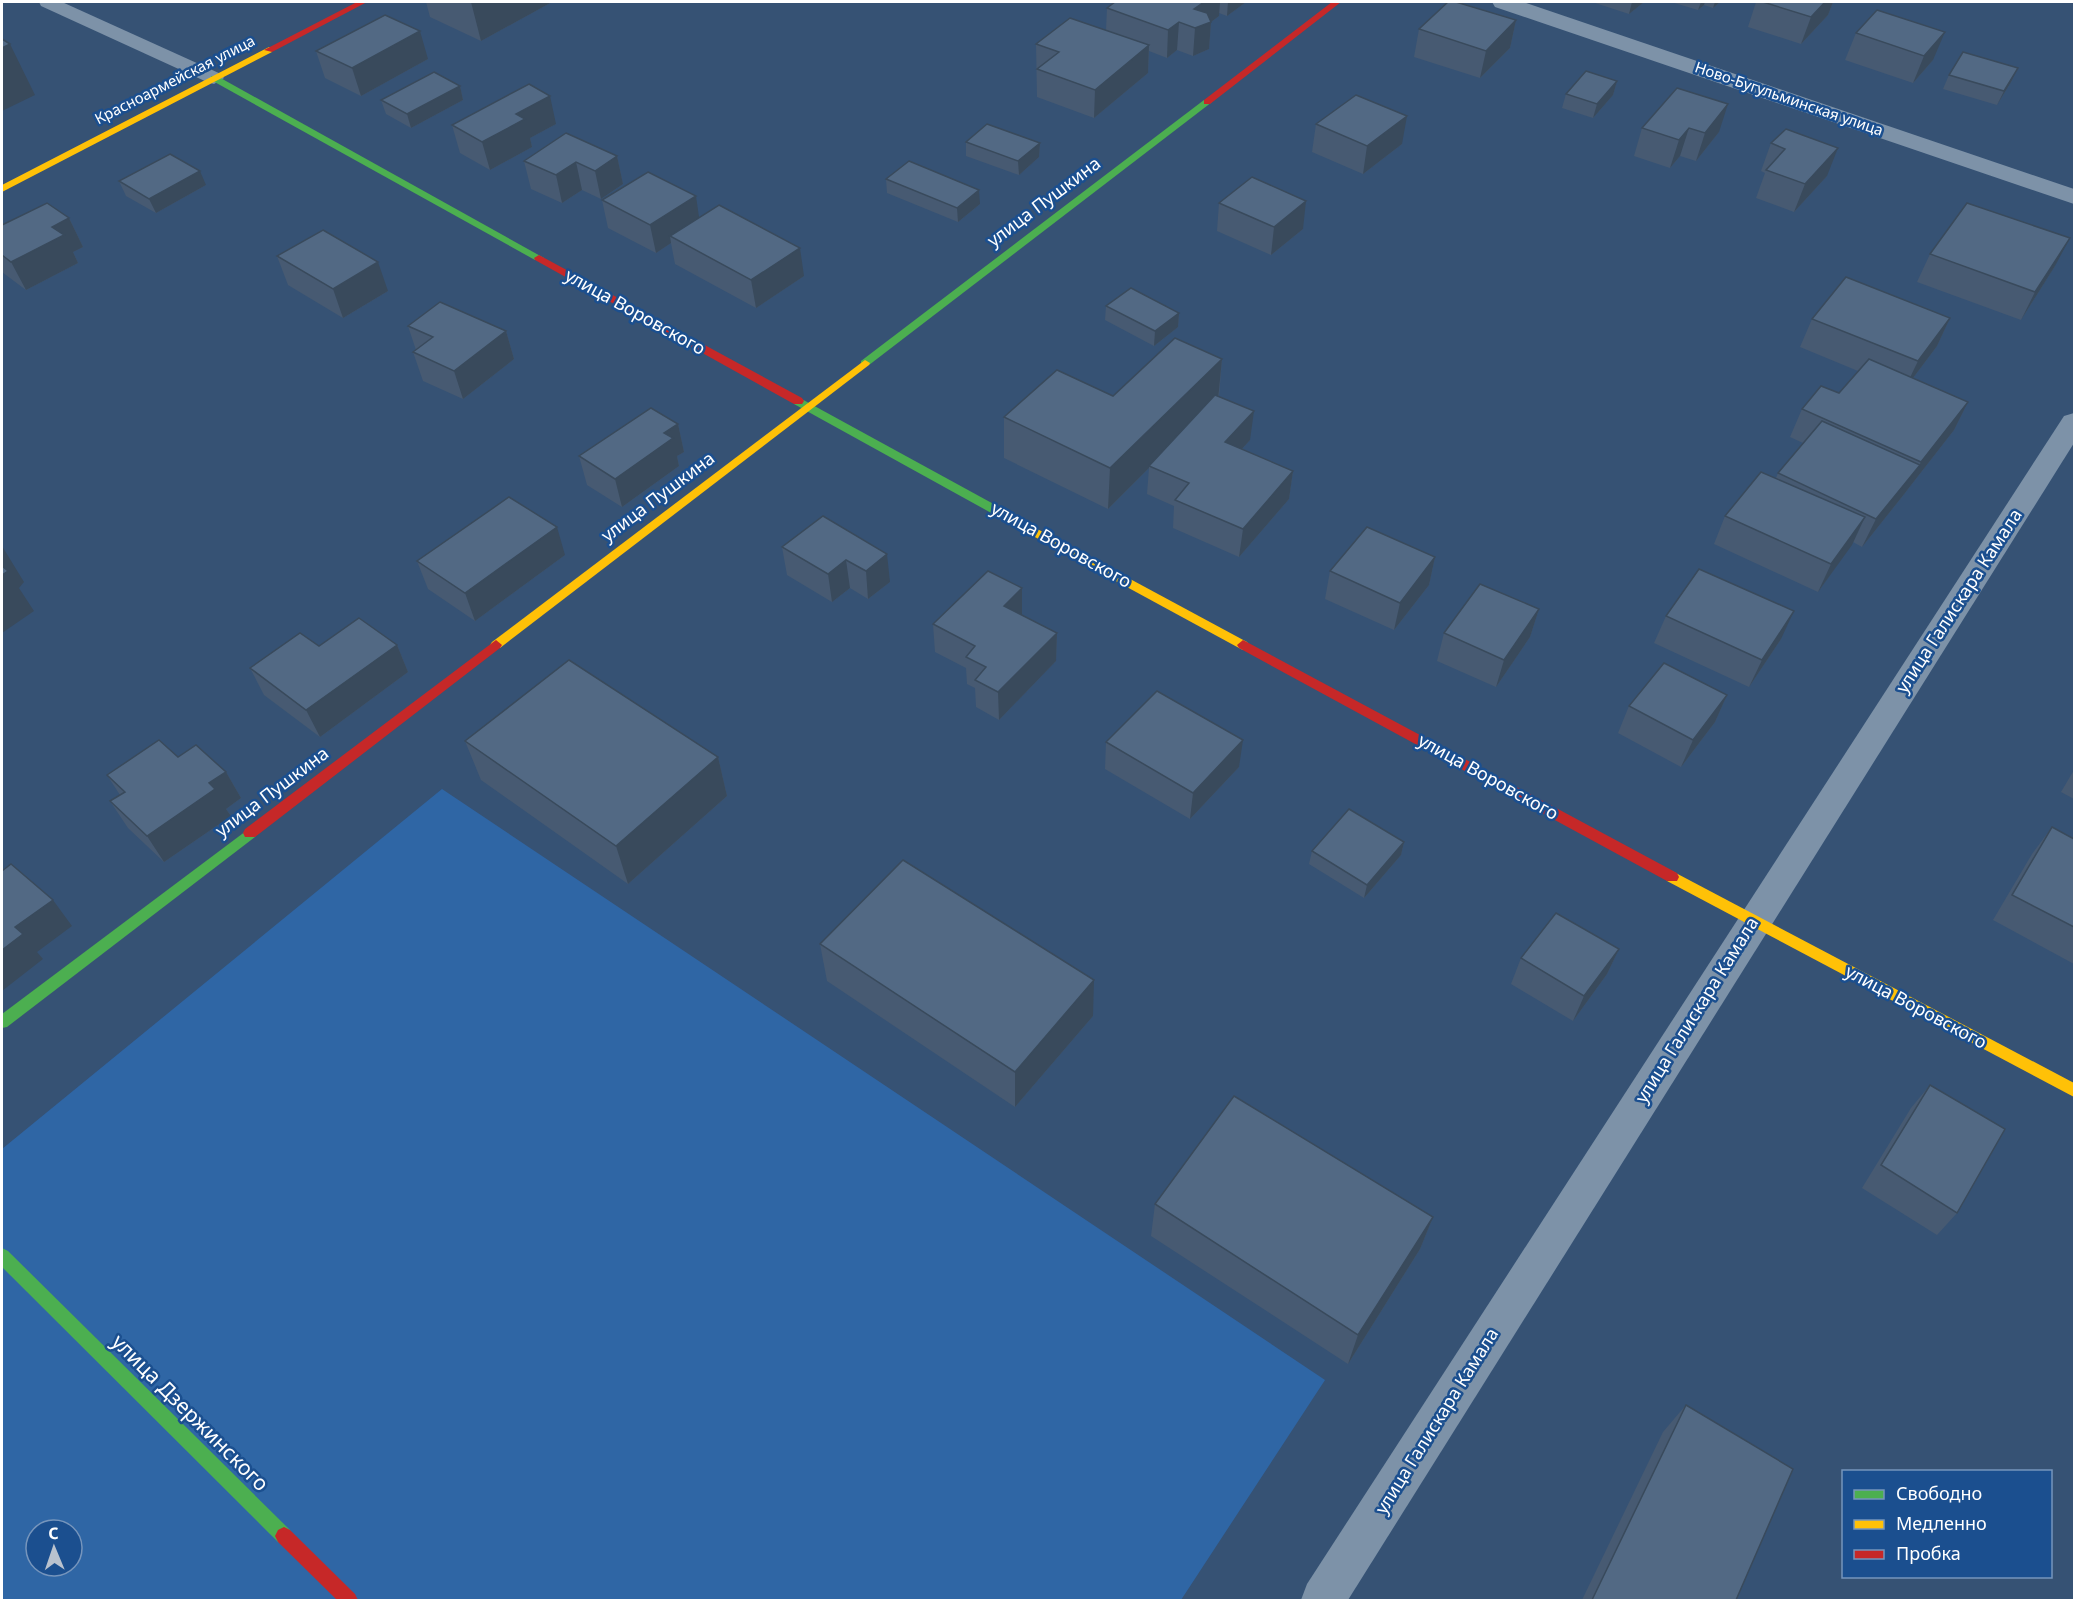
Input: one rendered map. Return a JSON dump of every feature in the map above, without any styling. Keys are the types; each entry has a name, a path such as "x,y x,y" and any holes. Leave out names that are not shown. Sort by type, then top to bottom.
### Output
{"street":[{"name":"Красноармейская улица","path":"2,189 363,2"},
{"name":"улица Пушкина","path":"2,1022 805,406 1337,2"},
{"name":"Ново-Бугульминская улица","path":"1503,2 2074,198"},
{"name":"улица Воровского","path":"214,78 805,406 1754,922 2074,1090"},
{"name":"улица Галискара Камала","path":"1323,1600 2074,422"},
{"name":"улица Дзержинского","path":"2,1256 348,1600"}],"lane":[{"name":"улица Воровского","path":"48,2 214,78"}],"shaded area":[{"path":"442,789 1325,1380 1181,1600 2,1600 2,1149"}],"building":[{"path":"1115,2 1204,2 1194,9 1207,13 1211,22 1195,28 1179,22 1168,30 1107,8"},
{"path":"1448,2 1456,2 1516,20 1486,51 1419,29"},
{"path":"1763,2 1825,2 1811,17"},
{"path":"1877,10 1945,32 1924,56 1856,33"},
{"path":"385,15 420,31 352,68 316,51"},
{"path":"1070,18 1149,45 1095,90 1037,69 1059,52 1036,44"},
{"path":"2,39 10,44 2,48"},
{"path":"1963,52 2018,68 2004,91 1949,75"},
{"path":"1586,71 1617,81 1597,104 1566,94"},
{"path":"434,72 460,86 407,114 381,100"},
{"path":"529,84 550,96 516,114 525,119 482,142 452,125"},
{"path":"1677,88 1728,104 1705,133 1689,128 1679,140 1642,128"},
{"path":"1356,95 1407,116 1367,146 1316,124"},
{"path":"987,124 1040,143 1018,161 966,142"},
{"path":"1786,129 1838,148 1805,184 1766,170 1785,149 1771,143"},
{"path":"566,133 617,156 595,171 576,162 556,175 524,161"},
{"path":"170,154 200,171 149,199 119,181"},
{"path":"909,161 979,190 957,208 886,179"},
{"path":"648,172 696,196 650,225 602,200"},
{"path":"1252,177 1306,201 1274,227 1219,203"},
{"path":"47,203 69,218 52,227 64,235 11,262 2,255 2,225"},
{"path":"1967,203 2070,238 2035,292 1930,254"},
{"path":"719,205 800,248 751,280 670,236"},
{"path":"323,230 378,262 333,289 277,256"},
{"path":"1846,277 1950,318 1918,361 1812,319"},
{"path":"1131,288 1179,313 1155,331 1106,306"},
{"path":"440,302 506,331 454,371 413,352 433,337 408,326"},
{"path":"1175,338 1222,359 1110,468 1004,417 1057,370 1113,396"},
{"path":"1869,359 1968,402 1921,462 1802,409 1821,386 1839,393"},
{"path":"1215,395 1254,411 1225,442 1293,471 1243,529 1175,500 1189,483 1149,466"},
{"path":"651,408 678,424 664,433 673,438 615,479 579,456"},
{"path":"1822,421 1920,465 1876,519 1778,473"},
{"path":"1761,472 1865,517 1831,564 1725,516"},
{"path":"509,497 557,527 465,593 417,561"},
{"path":"823,516 887,554 866,571 846,560 828,574 782,547"},
{"path":"1367,527 1435,557 1400,603 1330,571"},
{"path":"2,566 8,571 2,575"},
{"path":"1699,569 1794,611 1762,660 1666,616"},
{"path":"988,571 1022,588 1004,606 1057,633 998,692 975,680 986,667 966,657 975,646 933,624"},
{"path":"1480,584 1539,609 1504,660 1444,633"},
{"path":"359,618 397,645 306,710 250,668 300,633 319,646"},
{"path":"569,660 718,757 616,846 465,741"},
{"path":"1664,663 1727,695 1693,740 1629,706"},
{"path":"1157,691 1243,740 1193,793 1106,742"},
{"path":"159,740 178,757 196,745 226,772 209,783 215,789 147,836 110,801 125,792 107,775"},
{"path":"1349,809 1404,842 1367,885 1312,851"},
{"path":"2052,827 2074,839 2074,927 2012,895"},
{"path":"903,860 1094,980 1015,1072 820,944"},
{"path":"11,864 53,900 15,927 23,934 2,950 2,871"},
{"path":"1556,913 1619,949 1584,996 1521,958"},
{"path":"1930,1085 2005,1129 1957,1213 1881,1165"},
{"path":"1234,1096 1433,1217 1358,1335 1155,1204"},
{"path":"1686,1405 1793,1469 1736,1600 1592,1600"}],"traffic: fast":[{"path":"214,78 539,258"},
{"path":"865,363 1207,102"},
{"path":"798,401 1017,522"},
{"path":"2,1022 250,833"},
{"path":"2,1256 284,1536"}],"traffic: slow":[{"path":"2,189 269,50"},
{"path":"496,645 865,363"},
{"path":"1017,522 1243,645"},
{"path":"1672,877 2074,1090"}],"traffic: jam":[{"path":"269,50 363,2"},
{"path":"1207,102 1337,2"},
{"path":"539,258 798,401"},
{"path":"250,833 496,645"},
{"path":"1243,645 1672,877"},
{"path":"284,1536 349,1600"}]}
